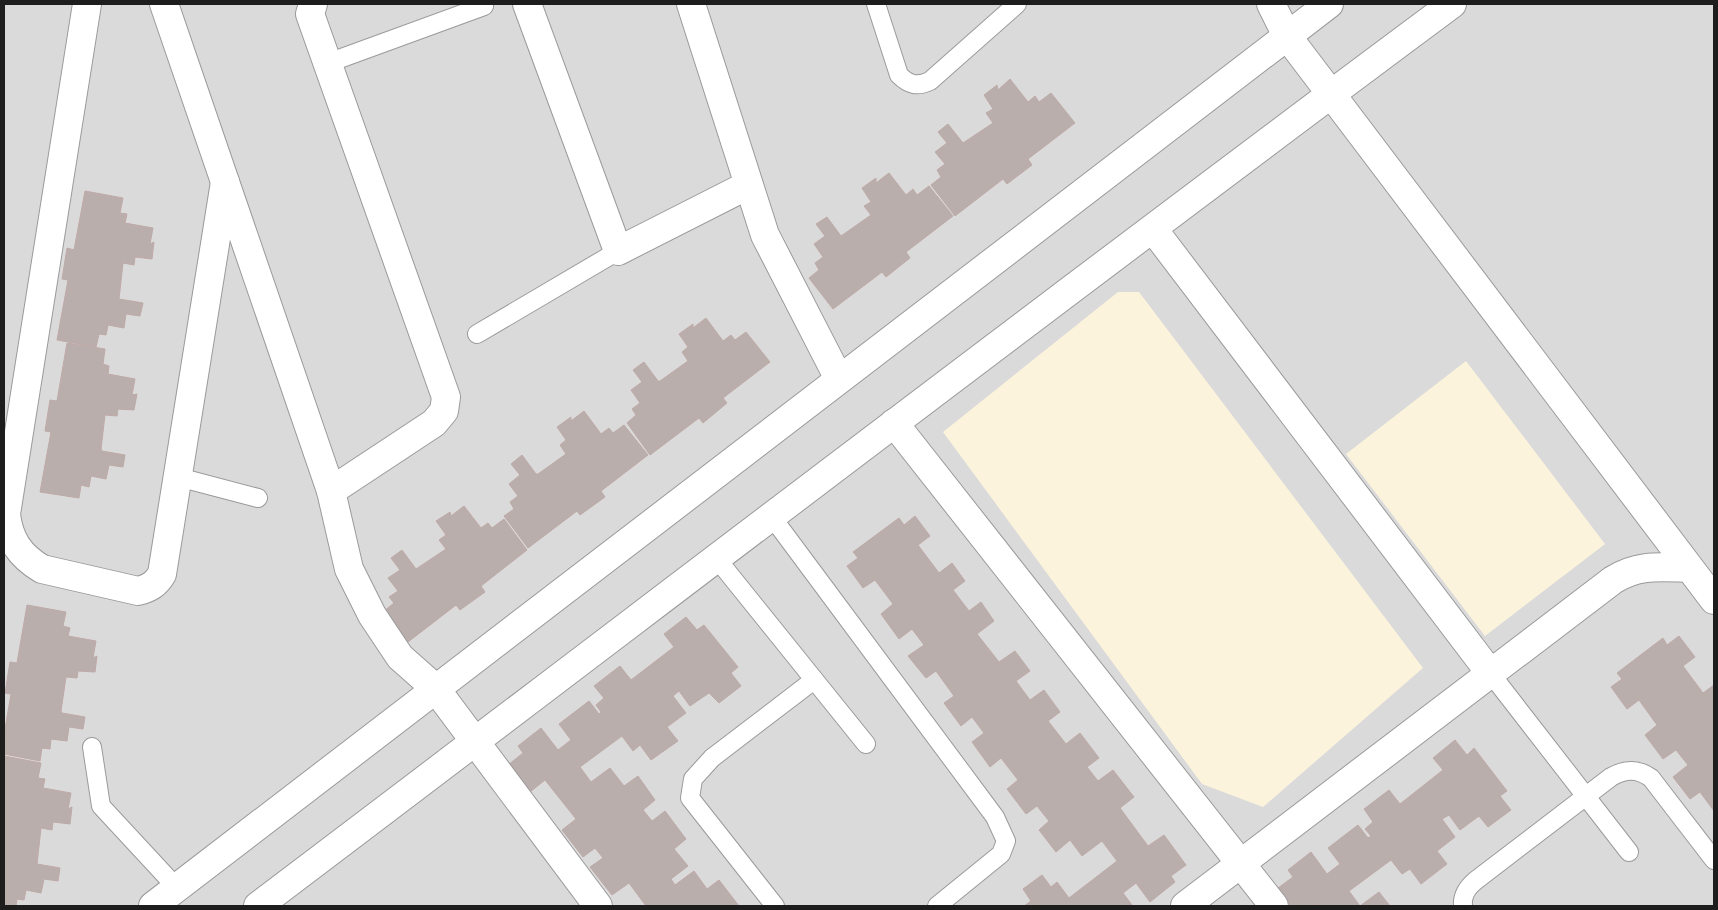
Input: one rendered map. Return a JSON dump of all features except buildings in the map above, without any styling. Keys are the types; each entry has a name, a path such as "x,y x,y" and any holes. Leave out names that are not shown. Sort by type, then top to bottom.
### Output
{"street":[{"path":"87,4 7,501 7,528 12,541 20,553 42,569 138,591 148,589 157,582 162,574 225,182"},
{"path":"164,4 332,491 348,569 372,615 400,658 436,688 598,906"},
{"path":"313,4 310,14 446,397 444,411 434,423 332,491"},
{"path":"527,4 618,251 748,185"},
{"path":"690,4 764,235 839,379"},
{"path":"1271,4 1288,36 1331,94 1714,600"},
{"path":"153,906 1329,4"},
{"path":"258,906 894,423 1452,4"},
{"path":"1153,229 1491,674"},
{"path":"894,423 1274,906"},
{"path":"1185,906 1622,574 1643,568 1689,568"}],"lane":[{"path":"876,4 899,75 905,81 922,85 930,81 1017,4"},
{"path":"328,63 484,6"},
{"path":"477,334 618,251"},
{"path":"178,477 258,498"},
{"path":"772,517 989,809 1002,830 1006,841 1001,854 937,906"},
{"path":"717,559 866,744"},
{"path":"1491,674 1629,852"},
{"path":"775,906 690,798 693,779 712,758 814,680"},
{"path":"92,747 101,806 177,888"},
{"path":"1463,906 1464,895 1468,887 1619,772 1628,770 1644,773 1651,778 1714,860"}],"shaded area":[{"path":"4,4 1714,4 1714,906 4,906"},
{"path":"1118,292 1139,292 1423,668 1263,807 1202,784 943,432"},
{"path":"1466,361 1605,544 1485,636 1346,454"}]}
